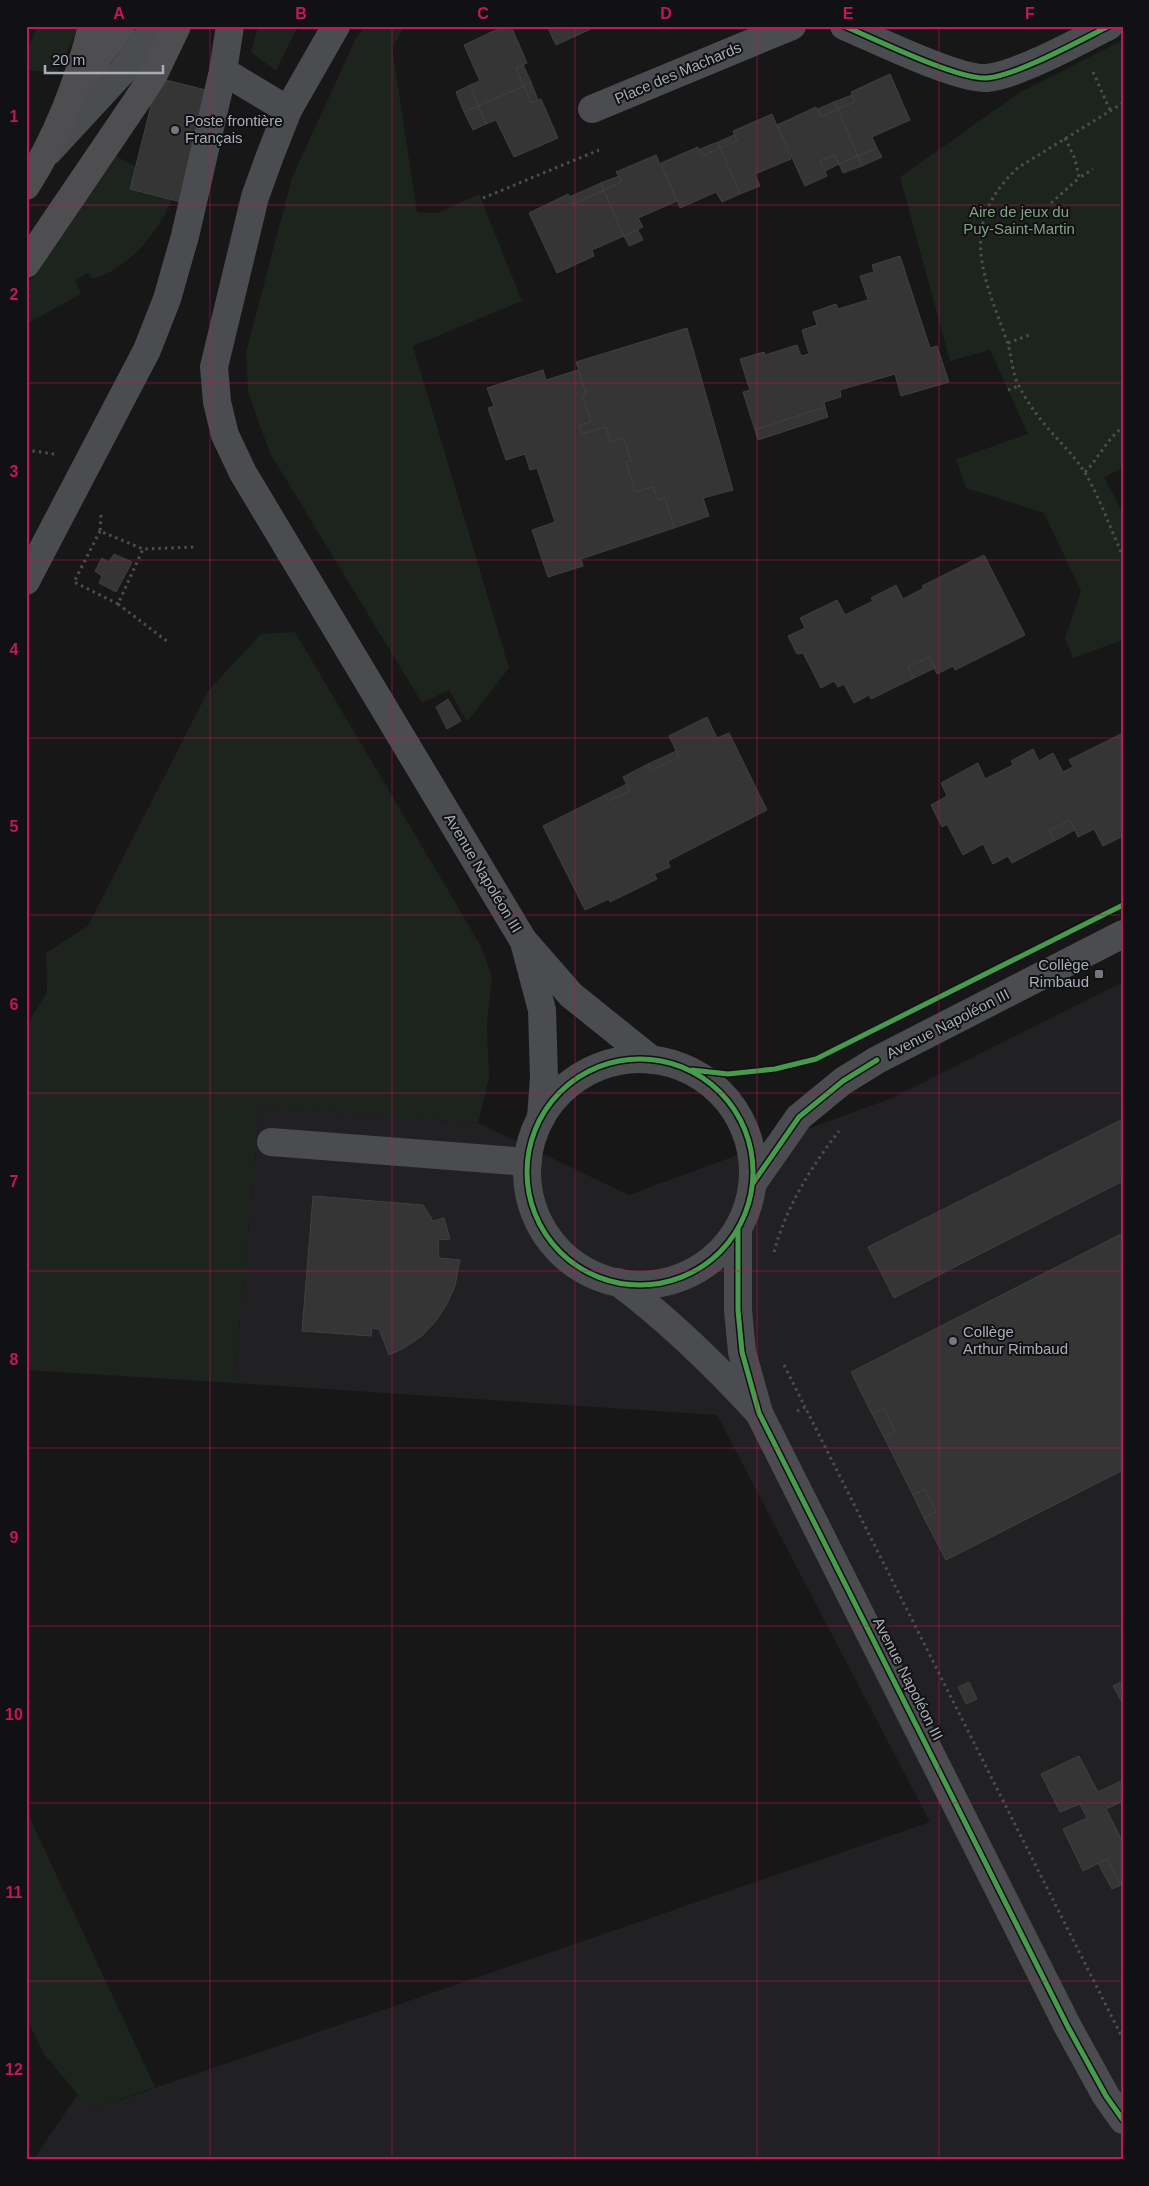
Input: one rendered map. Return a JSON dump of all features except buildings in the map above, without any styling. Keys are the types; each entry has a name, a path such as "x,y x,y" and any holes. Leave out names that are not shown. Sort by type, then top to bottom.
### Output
{"highway":[{"path":"26,186 46,154 76,87 92,26"},
{"path":"76,87 121,26"},
{"path":"26,264 154,74 177,26"}],"street":[{"path":"46,154 122,72 155,26"},
{"path":"26,581 146,350 167,298 185,236 223,71 230,26"},
{"name":"Avenue Napoléon III","path":"336,26 288,110 255,197 214,367 217,402 225,434 243,474 523,940 572,995 652,1060"},
{"name":"Place des Machards","path":"592,109 792,26"},
{"path":"844,26 961,75 988,78 1012,72 1109,26"},
{"path":"223,71 288,110"},
{"name":"Avenue Napoléon III","path":"753,1183 798,1117 843,1081 877,1060 1123,934"},
{"name":"Avenue Napoléon III","path":"523,940 542,1010 541,1044 544,1077 541,1118"},
{"path":"634,1059 652,1060 687,1069 710,1084 730,1103 749,1142 753,1166 753,1183 745,1215 738,1230 717,1255 690,1274 654,1284 618,1282 584,1270 556,1246 536,1216 528,1180 528,1162 532,1139 541,1118 560,1093 584,1074 616,1062 634,1059"},
{"path":"271,1142 528,1162"},
{"name":"Avenue Napoléon III","path":"738,1230 738,1310 741,1343 763,1419 1064,2018 1106,2096 1123,2120"},
{"name":"Avenue Napoléon III","path":"618,1282 656,1310 690,1342 763,1419"}],"path":[{"path":"1094,74 1110,110"},
{"path":"1123,103 1019,167 1006,179 996,191 984,219 980,248 984,274 1008,343 1019,386 1041,421 1085,472 1123,556"},
{"path":"1065,138 1075,159 1079,178"},
{"path":"483,198 599,150"},
{"path":"1051,203 1079,178 1093,169"},
{"path":"1008,343 1032,334"},
{"path":"1008,390 1019,386"},
{"path":"1085,472 1094,463 1106,442 1123,427"},
{"path":"26,450 59,454 87,464"},
{"path":"101,512 100,531 74,582 118,604 168,642"},
{"path":"100,531 144,549 195,547"},
{"path":"118,604 144,549"},
{"path":"774,1255 800,1188 817,1159 840,1130"},
{"path":"783,1364 1123,2039"},
{"path":"763,1419 805,1407"}],"shaded area":[{"path":"1123,982 1123,2160 33,2160 78,2094 91,2110 930,1822 717,1415 234,1383 260,1106 478,1123 629,1195 892,1098"}],"green space":[{"path":"38,26 79,26 57,73 26,70 26,52"},
{"path":"258,26 298,26 276,71 251,52"},
{"path":"365,26 405,26 392,47 417,212 437,213 479,194 522,301 413,346 509,668 467,722 449,690 422,703 270,453 248,392 246,352 292,178 355,40"},
{"name":"Aire de jeux du Puy-Saint-Martin","path":"1123,40 1123,468 1104,477 1123,513 1123,640 1073,658 1065,638 1081,591 1044,513 966,488 956,459 1028,434 990,350 950,361 900,177 1019,93"},
{"path":"116,156 136,167 172,200 166,212 150,237 118,267 92,279 88,273 75,280 81,294 26,324 26,287"},
{"path":"295,632 481,946 492,977 487,1024 489,1078 478,1123 260,1106 234,1383 26,1370 26,1026 47,992 46,953 88,926 208,691 261,634"},
{"path":"26,1810 155,2087 91,2110 44,2054 26,2017"}],"cycle path":[{"path":"844,26 937,66 957,73 987,78 1015,71 1109,26"},
{"path":"692,1070 728,1074 775,1069 816,1059 1123,905"},
{"path":"640,1059 662,1061 683,1068 703,1078 720,1092 734,1109 744,1129 751,1150 753,1172 751,1194 744,1215 734,1235 720,1252 703,1266 683,1276 662,1283 640,1285 618,1283 597,1276 577,1266 560,1252 546,1235 536,1215 529,1194 527,1172 529,1150 536,1129 546,1109 560,1092 577,1078 597,1068 618,1061 640,1059"},
{"path":"753,1183 799,1117 843,1081 877,1060"},
{"path":"738,1230 738,1310 742,1352 759,1413 1068,2027 1106,2096 1123,2120"}],"place":[{"name":"Poste frontière Français","path":"175,130"},
{"name":"Collège Rimbaud","path":"1099,974"},
{"name":"Collège Arthur Rimbaud","path":"953,1341"}]}
